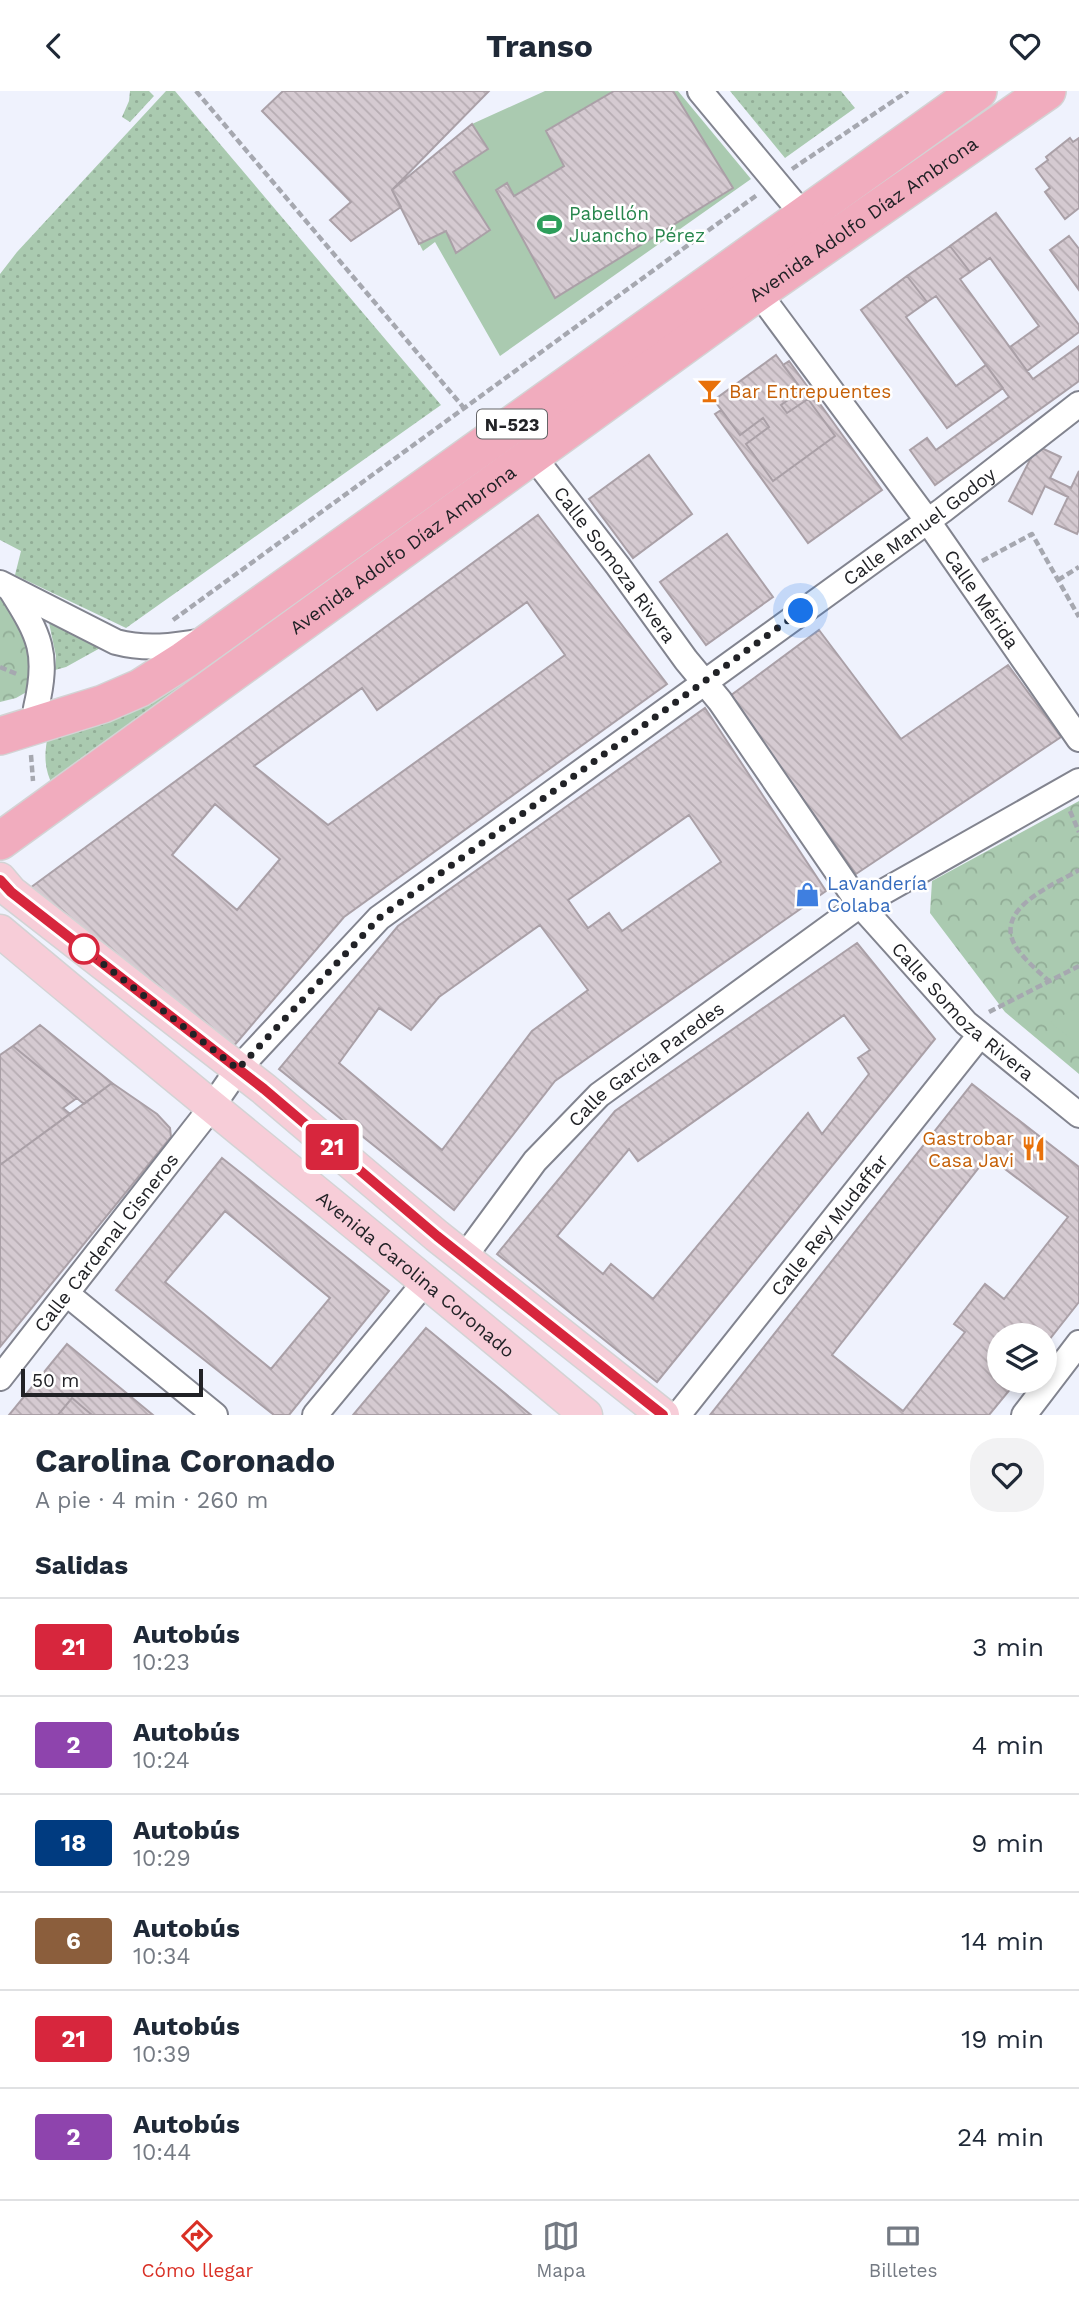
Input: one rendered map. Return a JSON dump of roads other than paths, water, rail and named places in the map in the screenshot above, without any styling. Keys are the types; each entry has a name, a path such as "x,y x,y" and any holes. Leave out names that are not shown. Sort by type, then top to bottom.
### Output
{"highway":[{"name":"Avenida Adolfo Díaz Ambrona","path":"0,736 103,704 140,688 214,639 978,91"},
{"name":"Avenida Adolfo Díaz Ambrona","path":"0,841 758,292 1047,91"},
{"path":"615,350 654,338 726,288 743,284 758,292"}],"main road":[{"path":"0,880 11,892 238,1069 437,1236 663,1415"},
{"name":"Avenida Carolina Coronado","path":"0,931 211,1108 426,1281 586,1415"}],"street":[{"path":"701,91 804,216"},
{"name":"Calle Mérida","path":"758,292 927,520 1079,739"},
{"name":"Calle Manuel Godoy","path":"238,1069 379,918 927,520 1079,404"},
{"name":"Calle Somoza Rivera","path":"533,456 720,702 860,905 973,1029 1079,1115"},
{"path":"5,586 88,630 135,647 172,647 214,639"},
{"path":"5,586 30,619 43,659 43,678 36,708"},
{"name":"Calle García Paredes","path":"465,1256 535,1161 599,1095 860,905 1079,781"},
{"name":"Calle Rey Mudaffar","path":"678,1415 973,1029"},
{"path":"211,1108 238,1069"},
{"name":"Calle Cardenal Cisneros","path":"0,1378 211,1108"},
{"path":"316,1415 426,1281"},
{"path":"67,1294 215,1415"},
{"path":"1024,1415 1079,1343"}],"place":[{"name":"Pabellón Juancho Pérez","path":"549,224"},
{"name":"Bar Entrepuentes","path":"709,391"},
{"name":"Lavandería Colaba","path":"807,894"},
{"name":"Gastrobar Casa Javi","path":"1034,1149"}]}
